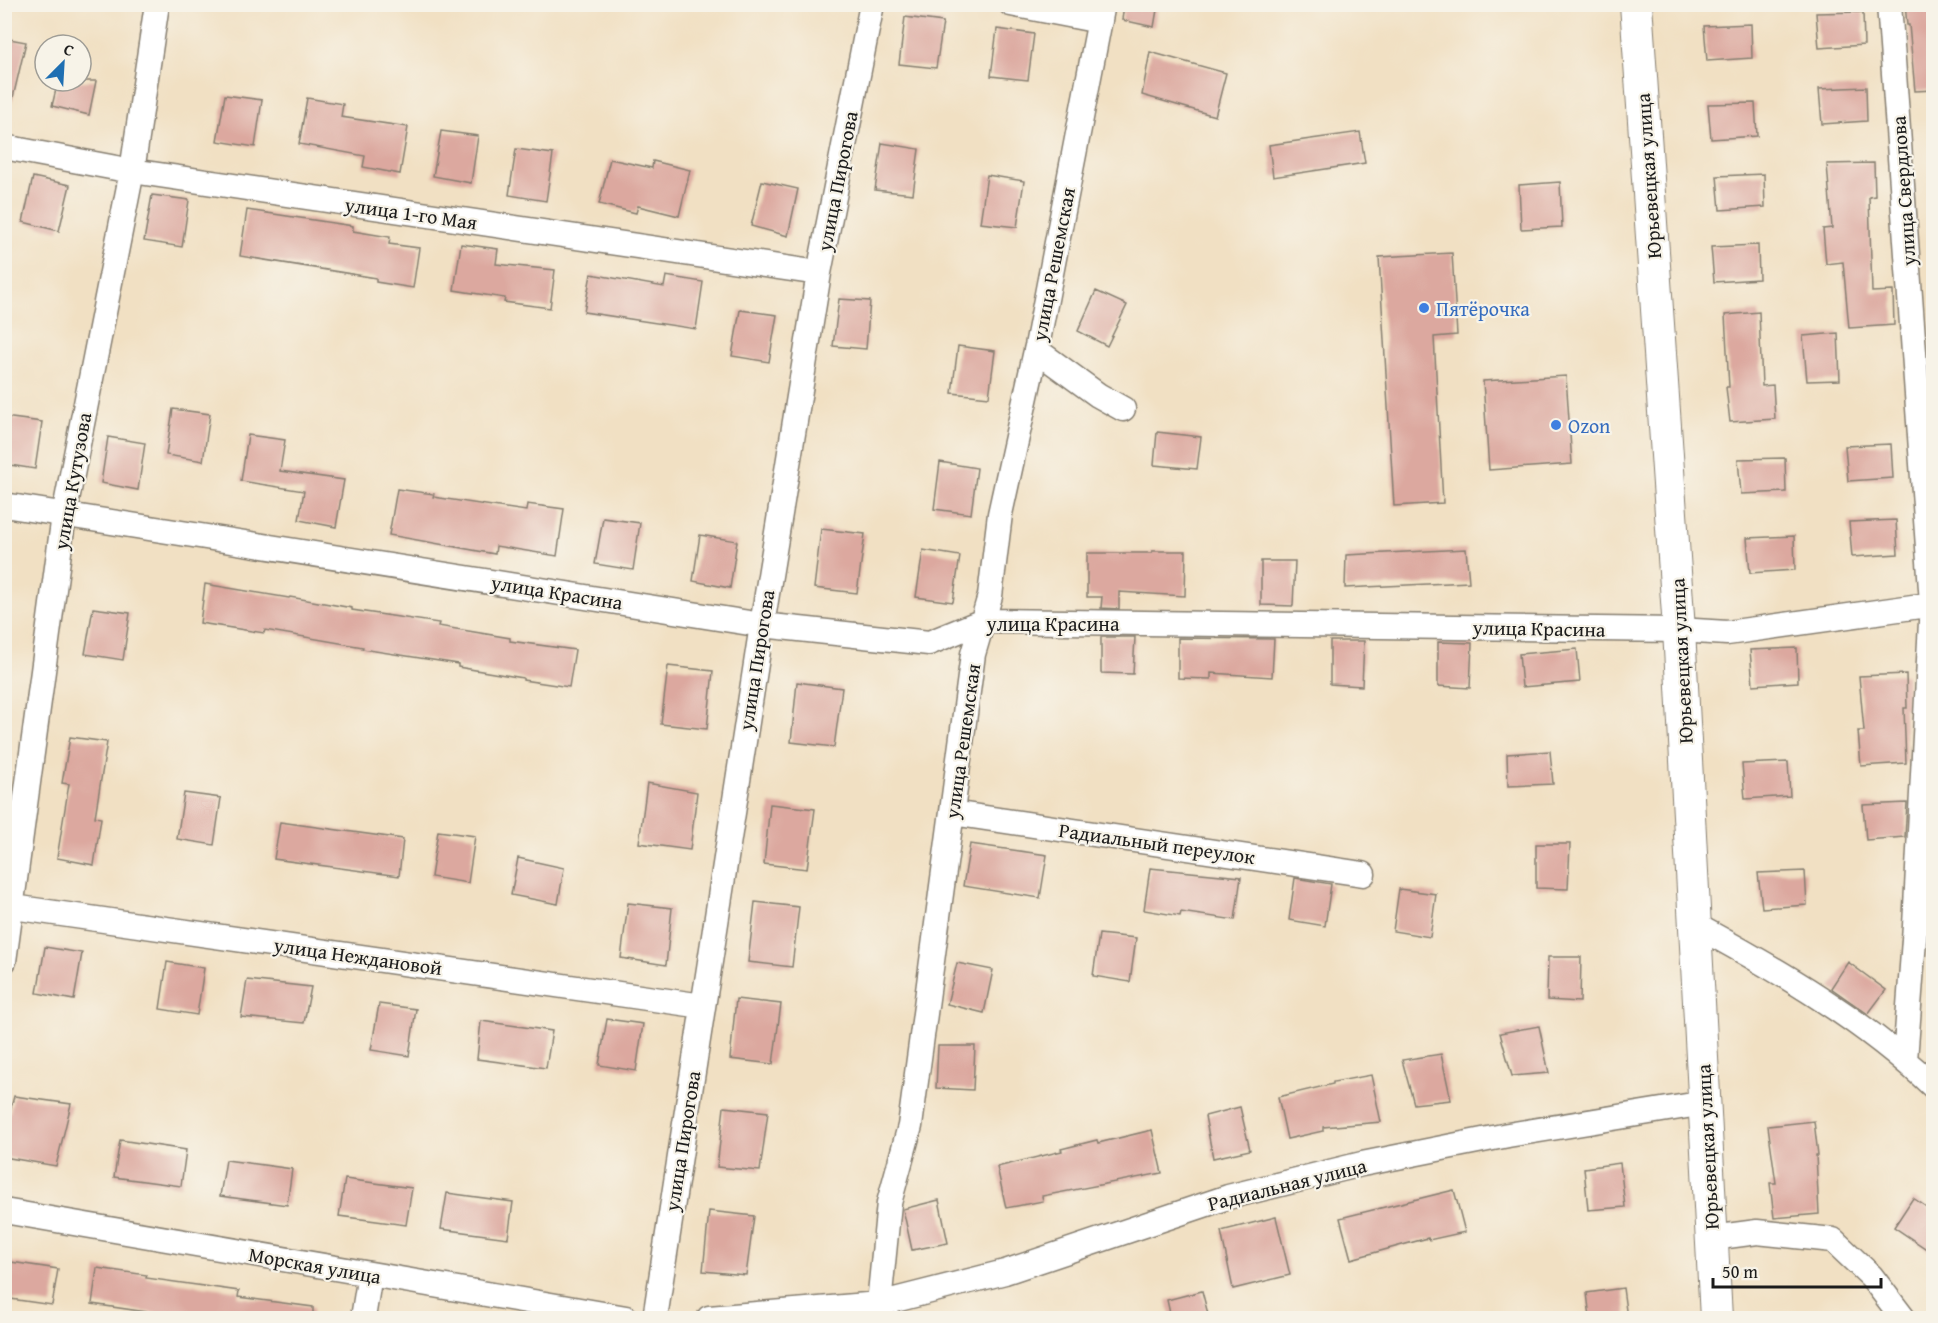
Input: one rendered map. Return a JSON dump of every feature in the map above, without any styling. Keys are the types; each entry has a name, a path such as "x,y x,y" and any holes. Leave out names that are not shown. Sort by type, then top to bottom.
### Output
{"main road":[{"name":"Юрьевецкая улица","path":"1636,4 1679,630 1716,1318"}],"street":[{"name":"улица Кутузова","path":"4,961 64,515 132,171 157,4"},
{"name":"улица Пирогова","path":"655,1318 762,624 819,273 872,4"},
{"path":"1011,4 1101,13"},
{"name":"улица Свердлова","path":"1889,4 1933,604 1924,925 1905,1060"},
{"name":"улица Решемская","path":"882,1311 889,1203 910,1126 973,654 990,596 1000,514 1036,350 1101,13"},
{"name":"улица 1-го Мая","path":"4,147 132,171 819,273"},
{"path":"1036,350 1098,395 1123,409"},
{"name":"улица Красина","path":"4,505 762,624 929,643 983,621 1679,630 1727,633 1933,604"},
{"name":"Радиальный переулок","path":"952,813 1363,874"},
{"name":"улица Неждановой","path":"13,907 703,1006"},
{"path":"1695,925 1774,968 1879,1040 1934,1087"},
{"name":"Радиальная улица","path":"882,1311 1228,1197 1362,1164 1508,1135 1705,1103"},
{"name":"Морская улица","path":"4,1211 626,1318"},
{"path":"1712,1238 1757,1232 1833,1240 1872,1276 1903,1318"},
{"path":"363,1318 370,1275"},
{"path":"709,1318 882,1311"}],"building":[{"path":"1124,4 1158,4 1154,27 1122,20"},
{"path":"1905,4 1934,4 1934,90 1915,91"},
{"path":"1863,12 1864,45 1819,48 1816,13"},
{"path":"905,17 943,22 936,68 899,64"},
{"path":"1751,24 1752,58 1707,61 1704,26"},
{"path":"997,29 1034,34 1028,80 991,76"},
{"path":"4,38 26,42 12,102 4,101"},
{"path":"1150,52 1226,73 1215,116 1142,95"},
{"path":"93,81 96,81 89,115 52,106 55,93 93,93"},
{"path":"1866,87 1867,121 1822,124 1819,89"},
{"path":"225,95 262,100 255,147 217,141"},
{"path":"307,98 343,104 341,117 408,127 400,174 363,167 365,156 299,144"},
{"path":"1755,103 1757,136 1711,139 1708,104"},
{"path":"441,131 478,136 471,183 433,176"},
{"path":"1360,132 1365,163 1273,177 1269,145"},
{"path":"882,143 919,149 913,194 875,190"},
{"path":"516,149 553,154 546,201 509,195"},
{"path":"610,159 652,168 653,161 690,170 679,216 638,206 636,213 599,204"},
{"path":"1874,163 1875,196 1869,197 1872,292 1893,291 1894,325 1849,328 1843,262 1826,264 1823,229 1832,228 1827,164"},
{"path":"1764,174 1765,207 1720,210 1717,176"},
{"path":"987,175 1024,181 1017,227 980,223"},
{"path":"33,177 70,185 59,231 23,222"},
{"path":"762,181 798,189 788,236 751,226"},
{"path":"1560,182 1562,227 1521,229 1519,185"},
{"path":"152,195 189,200 182,247 144,241"},
{"path":"247,210 353,226 353,231 390,237 389,244 419,248 413,288 376,282 376,278 240,256"},
{"path":"461,244 498,249 496,264 555,270 550,308 504,302 505,298 454,290"},
{"path":"1758,245 1759,279 1714,282 1711,247"},
{"path":"1452,253 1457,335 1434,337 1443,503 1394,506 1379,257"},
{"path":"591,274 664,287 666,276 703,282 696,329 584,312"},
{"path":"1096,291 1127,305 1107,346 1078,331"},
{"path":"839,299 870,301 866,349 833,346"},
{"path":"740,310 777,315 769,362 732,356"},
{"path":"1759,312 1762,386 1773,385 1775,419 1730,422 1726,387 1729,387 1725,315"},
{"path":"1838,333 1840,380 1807,381 1803,336"},
{"path":"958,346 995,351 989,397 952,393"},
{"path":"1566,376 1572,464 1489,470 1483,381"},
{"path":"173,409 210,414 203,461 166,455"},
{"path":"4,417 42,422 35,469 4,464"},
{"path":"1157,432 1201,437 1197,469 1154,465"},
{"path":"248,435 285,440 280,471 344,480 336,527 299,520 304,491 241,481"},
{"path":"108,437 145,443 138,490 101,483"},
{"path":"1891,444 1893,478 1848,481 1845,446"},
{"path":"1785,458 1786,492 1741,494 1738,459"},
{"path":"940,462 977,468 971,514 934,509"},
{"path":"397,489 434,494 433,497 526,511 527,504 564,509 557,556 496,546 495,554 389,535"},
{"path":"603,518 640,523 633,570 595,564"},
{"path":"1896,520 1898,554 1852,557 1849,522"},
{"path":"821,529 865,534 857,593 814,588"},
{"path":"700,535 737,541 730,588 693,581"},
{"path":"1794,536 1795,570 1750,573 1747,538"},
{"path":"1466,549 1469,582 1345,588 1346,555"},
{"path":"923,550 960,556 953,602 916,597"},
{"path":"1152,551 1186,551 1185,596 1119,592 1119,609 1101,608 1102,597 1087,597 1087,553 1152,553"},
{"path":"1261,561 1295,561 1293,606 1261,605"},
{"path":"205,584 439,623 438,626 510,638 510,641 575,650 569,687 458,667 458,664 362,649 363,647 265,630 264,633 200,623"},
{"path":"93,608 130,613 123,660 85,654"},
{"path":"1101,637 1135,637 1133,674 1101,673"},
{"path":"1178,638 1274,639 1272,677 1211,673 1211,679 1178,678"},
{"path":"1330,641 1364,641 1362,686 1330,684"},
{"path":"1438,642 1472,643 1470,688 1438,686"},
{"path":"1797,648 1798,682 1753,685 1750,650"},
{"path":"1577,649 1580,682 1522,687 1519,654"},
{"path":"668,666 713,671 707,729 661,724"},
{"path":"1906,674 1907,708 1904,708 1906,763 1861,766 1858,731 1864,731 1859,676"},
{"path":"797,682 842,688 834,747 791,742"},
{"path":"70,737 107,742 95,817 101,818 94,865 57,858 69,784 62,783"},
{"path":"1550,751 1553,784 1508,786 1507,754"},
{"path":"1788,762 1790,796 1745,799 1742,764"},
{"path":"647,783 697,792 690,850 639,843"},
{"path":"184,793 221,798 214,845 177,839"},
{"path":"1907,803 1905,837 1866,840 1863,805"},
{"path":"770,804 815,809 807,869 764,864"},
{"path":"280,822 403,839 399,876 274,859"},
{"path":"438,831 475,836 468,883 431,877"},
{"path":"970,844 1047,855 1040,898 963,886"},
{"path":"1536,844 1570,844 1568,889 1536,888"},
{"path":"518,858 564,868 558,904 511,895"},
{"path":"1150,868 1241,877 1235,920 1181,912 1180,916 1144,910"},
{"path":"1805,871 1807,905 1762,908 1758,873"},
{"path":"1295,878 1331,884 1325,926 1289,920"},
{"path":"1399,889 1436,894 1430,937 1393,931"},
{"path":"755,902 799,907 792,967 748,962"},
{"path":"628,903 672,908 666,965 621,958"},
{"path":"1099,934 1136,938 1130,982 1093,976"},
{"path":"45,947 82,953 74,1000 37,993"},
{"path":"1548,957 1581,957 1580,1002 1547,1000"},
{"path":"167,962 204,968 197,1015 160,1009"},
{"path":"1848,962 1886,990 1868,1014 1831,988"},
{"path":"957,963 993,970 984,1013 947,1004"},
{"path":"247,980 311,987 304,1023 241,1017"},
{"path":"736,999 781,1004 773,1064 730,1059"},
{"path":"379,1004 416,1009 409,1056 371,1050"},
{"path":"607,1019 643,1024 636,1071 599,1065"},
{"path":"481,1021 552,1031 546,1068 477,1059"},
{"path":"1539,1026 1549,1073 1512,1076 1500,1033"},
{"path":"938,1046 975,1046 973,1090 936,1088"},
{"path":"1441,1054 1451,1100 1414,1104 1402,1060"},
{"path":"1371,1075 1381,1122 1323,1127 1323,1131 1287,1139 1278,1097 1333,1084 1333,1082"},
{"path":"14,1096 71,1104 56,1166 4,1157 4,1134"},
{"path":"724,1107 768,1112 760,1171 717,1167"},
{"path":"1240,1107 1250,1150 1213,1158 1205,1116"},
{"path":"1814,1121 1818,1155 1816,1155 1819,1214 1774,1218 1770,1183 1776,1183 1768,1126"},
{"path":"1152,1130 1162,1173 1042,1196 1043,1201 1006,1208 997,1167 1097,1140 1098,1143"},
{"path":"120,1140 186,1150 181,1186 114,1177"},
{"path":"226,1160 292,1169 287,1205 220,1196"},
{"path":"1620,1163 1625,1207 1588,1210 1584,1168"},
{"path":"345,1179 412,1188 406,1225 339,1216"},
{"path":"1454,1190 1465,1232 1429,1240 1428,1238 1351,1259 1340,1218"},
{"path":"447,1193 513,1202 508,1238 441,1229"},
{"path":"1913,1198 1934,1212 1934,1254 1894,1227"},
{"path":"939,1200 948,1243 912,1250 903,1209"},
{"path":"709,1211 754,1216 746,1275 703,1271"},
{"path":"1276,1217 1290,1275 1233,1289 1221,1231"},
{"path":"4,1261 58,1269 52,1305 4,1298"},
{"path":"97,1268 147,1275 146,1278 239,1291 238,1297 313,1307 313,1318 167,1318 167,1315 92,1304"},
{"path":"1623,1288 1627,1318 1590,1318 1587,1293"},
{"path":"1202,1291 1209,1318 1171,1318 1167,1300"}],"place":[{"name":"Пятёрочка","path":"1424,308"},
{"name":"Ozon","path":"1556,425"}]}
